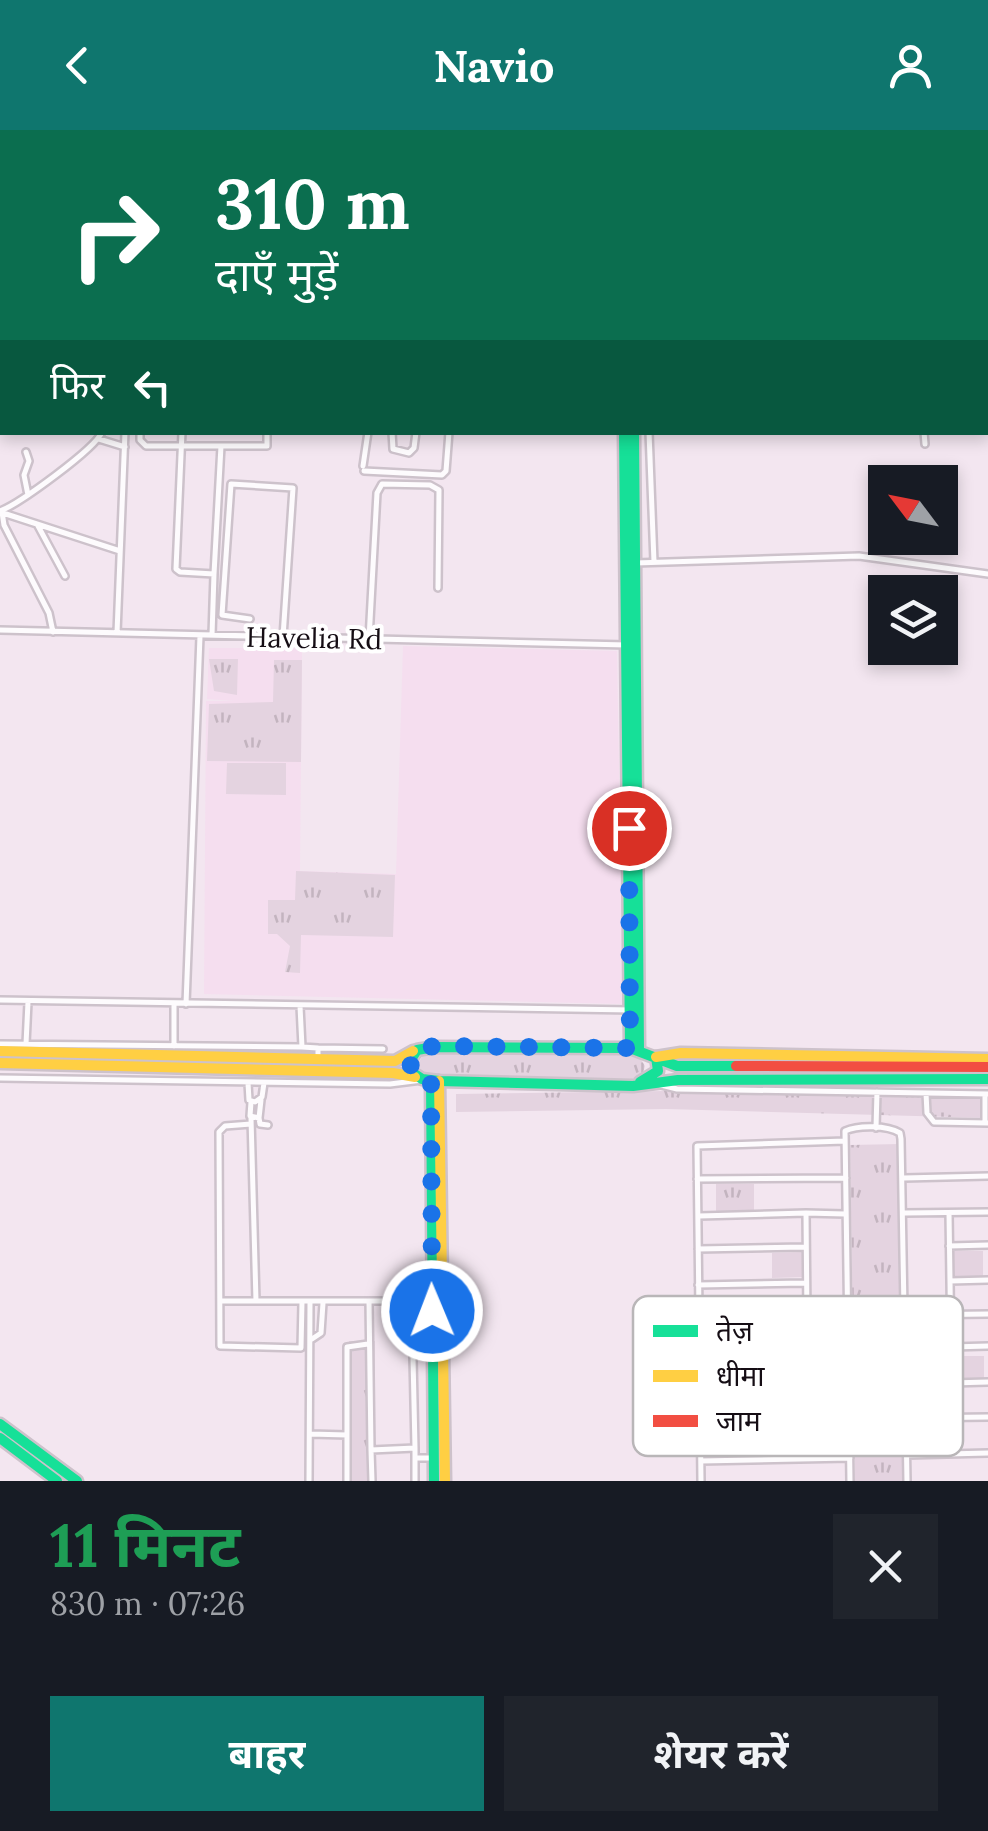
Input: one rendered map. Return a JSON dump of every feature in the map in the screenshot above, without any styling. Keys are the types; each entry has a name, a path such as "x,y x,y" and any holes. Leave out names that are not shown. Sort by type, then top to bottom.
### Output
{"street":[{"path":"116,633 125,435"},
{"path":"140,435 146,446 267,446 267,435"},
{"path":"182,435 176,569 214,574"},
{"path":"365,435 363,468 442,475 446,471 449,435"},
{"path":"392,435 393,449 409,452 414,448 416,435"},
{"path":"624,435 628,645 632,672"},
{"path":"634,435 634,1050"},
{"path":"650,435 654,562"},
{"path":"924,435 924,444"},
{"path":"2,512 100,436 124,447"},
{"path":"212,636 220,446"},
{"path":"26,452 24,476 28,495"},
{"path":"250,618 222,615 231,484 294,488 283,637"},
{"path":"369,639 378,493 382,484 430,486 439,490 438,588"},
{"path":"635,497 652,496"},
{"path":"2,512 120,551"},
{"path":"2,512 2,520 49,613 53,632"},
{"path":"37,524 65,576"},
{"path":"636,563 859,556 988,574"},
{"name":"Havelia Rd","path":"0,630 628,645"},
{"path":"186,1004 200,636"},
{"path":"0,1000 635,1010"},
{"path":"26,1044 28,1001"},
{"path":"174,1004 174,1046"},
{"path":"300,1006 302,1047"},
{"path":"0,1047 302,1047 396,1061 434,1046 634,1050 677,1066 988,1068"},
{"path":"0,1047 318,1052 384,1049"},
{"path":"417,1050 410,1061 412,1073 430,1080"},
{"path":"656,1058 681,1053 988,1059"},
{"path":"622,1086 654,1076 658,1071 656,1058"},
{"path":"0,1063 318,1070 393,1073 430,1080"},
{"path":"317,1084 318,1070"},
{"path":"0,1078 317,1084 430,1080 622,1086 678,1080 988,1080"},
{"path":"430,1080 434,1481"},
{"path":"430,1080 445,1481"},
{"path":"248,1082 254,1120 256,1301"},
{"path":"254,1120 264,1083"},
{"path":"655,1084 677,1089 877,1092 986,1094 986,1122 934,1122 928,1113 926,1093"},
{"path":"876,1128 877,1092"},
{"path":"251,1101 261,1100"},
{"path":"268,1125 254,1120 225,1126 219,1132 222,1348 301,1348 302,1302"},
{"path":"848,1296 847,1129 876,1128 892,1128 900,1133 906,1296"},
{"path":"698,1296 696,1146 845,1141"},
{"path":"904,1178 988,1176"},
{"path":"697,1179 846,1178"},
{"path":"948,1212 950,1296"},
{"path":"905,1213 988,1212"},
{"path":"806,1214 807,1296"},
{"path":"698,1216 846,1214"},
{"path":"949,1246 988,1245"},
{"path":"698,1249 806,1247"},
{"path":"950,1281 988,1280"},
{"path":"698,1286 807,1283"},
{"path":"220,1300 410,1301 416,1481"},
{"path":"309,1481 310,1302"},
{"path":"312,1338 321,1333 323,1302"},
{"path":"369,1302 372,1481"},
{"path":"412,1312 432,1311"},
{"path":"347,1481 346,1347 368,1344"},
{"path":"963,1347 988,1346"},
{"path":"963,1383 988,1382"},
{"path":"963,1418 988,1417"},
{"path":"0,1424 77,1481"},
{"path":"309,1434 347,1435"},
{"path":"0,1438 57,1481"},
{"path":"372,1450 415,1448"},
{"path":"963,1454 988,1453"},
{"path":"701,1456 701,1481"},
{"path":"415,1458 434,1458"},
{"path":"701,1460 850,1458 850,1481"}],"shaded area":[{"path":"403,646 617,651 623,1004 204,994 206,701 235,701 207,699 209,648 302,648 300,871 396,874"}],"green space":[{"path":"209,659 238,659 237,695 214,691"},
{"path":"274,660 302,660 301,762 207,761 209,704 273,702"},
{"path":"227,763 286,763 286,795 226,794"},
{"path":"296,871 395,875 393,937 301,935 300,973 285,972 290,946 277,934 268,934 268,900 295,900"},
{"path":"428,1052 633,1054 645,1066 643,1073 633,1079 428,1076 422,1074 418,1064"},
{"path":"665,1091 988,1099 988,1118 666,1109 456,1112 456,1094"},
{"path":"900,1144 902,1296 852,1296 850,1145"},
{"path":"716,1184 754,1184 754,1211 716,1211"},
{"path":"952,1251 983,1251 983,1276 952,1276"},
{"path":"804,1252 805,1277 772,1278 772,1253"},
{"path":"349,1341 375,1341 375,1481 349,1481"},
{"path":"963,1356 984,1356 984,1381 963,1381"},
{"path":"855,1456 904,1456 904,1481 855,1481"}],"traffic: fast":[{"path":"624,435 630,1048"},
{"path":"634,435 639,1051"},
{"path":"736,1066 677,1066 630,1048 434,1047 417,1050 410,1061 413,1073 422,1079 439,1081 633,1086 678,1080 988,1079"},
{"path":"640,1082 658,1071 656,1057"},
{"path":"431,1080 434,1481"},
{"path":"0,1424 77,1481"},
{"path":"0,1438 57,1481"}],"traffic: slow":[{"path":"0,1051 395,1061 413,1051"},
{"path":"656,1057 681,1053 988,1059"},
{"path":"0,1063 393,1073 415,1077"},
{"path":"439,1081 445,1481"}],"traffic: jam":[{"path":"736,1066 988,1067"}],"route":[{"path":"432,1311 431,1080 412,1073 410,1061 417,1050 434,1046 630,1048 629,828"}]}
